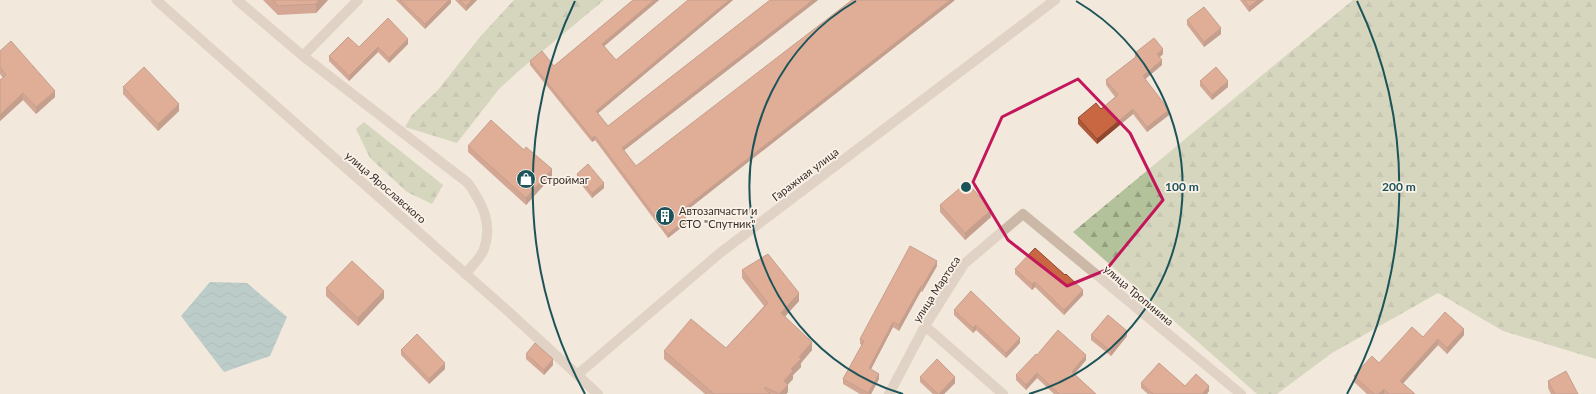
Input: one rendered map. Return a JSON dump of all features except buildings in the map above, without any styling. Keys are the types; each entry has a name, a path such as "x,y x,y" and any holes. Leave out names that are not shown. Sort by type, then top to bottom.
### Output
{"street":[{"name":"улица Ярославского","path":"156,0 598,394"},
{"path":"237,0 303,56 468,183 481,201 488,226 484,250 465,274"},
{"path":"303,56 358,0"},
{"name":"Гаражная улица","path":"576,375 720,253 1055,0"},
{"name":"улица Мартоса","path":"889,394 925,326 964,264 1023,214"},
{"name":"улица Тропинина","path":"1023,214 1241,394"},
{"path":"925,326 1003,394"}],"highlighted area":[{"path":"1078,79 1130,133 1163,200 1106,270 1067,286 1008,240 973,182 1002,117"}],"green space":[{"path":"514,0 604,0 499,89 457,143 405,127 412,115 438,90 479,38"},
{"path":"1353,0 1596,0 1596,359 1503,331 1438,293 1332,353 1277,394 1257,394 1073,232"},
{"path":"364,122 443,185 432,204 407,192 370,158 356,129"}],"water":[{"path":"210,282 247,283 287,317 270,356 224,372 181,316"}],"place":[{"name":"Строймаг","path":"526,179"},
{"name":"Автозапчасти и СТО \"Спутник\"","path":"665,216"}]}
